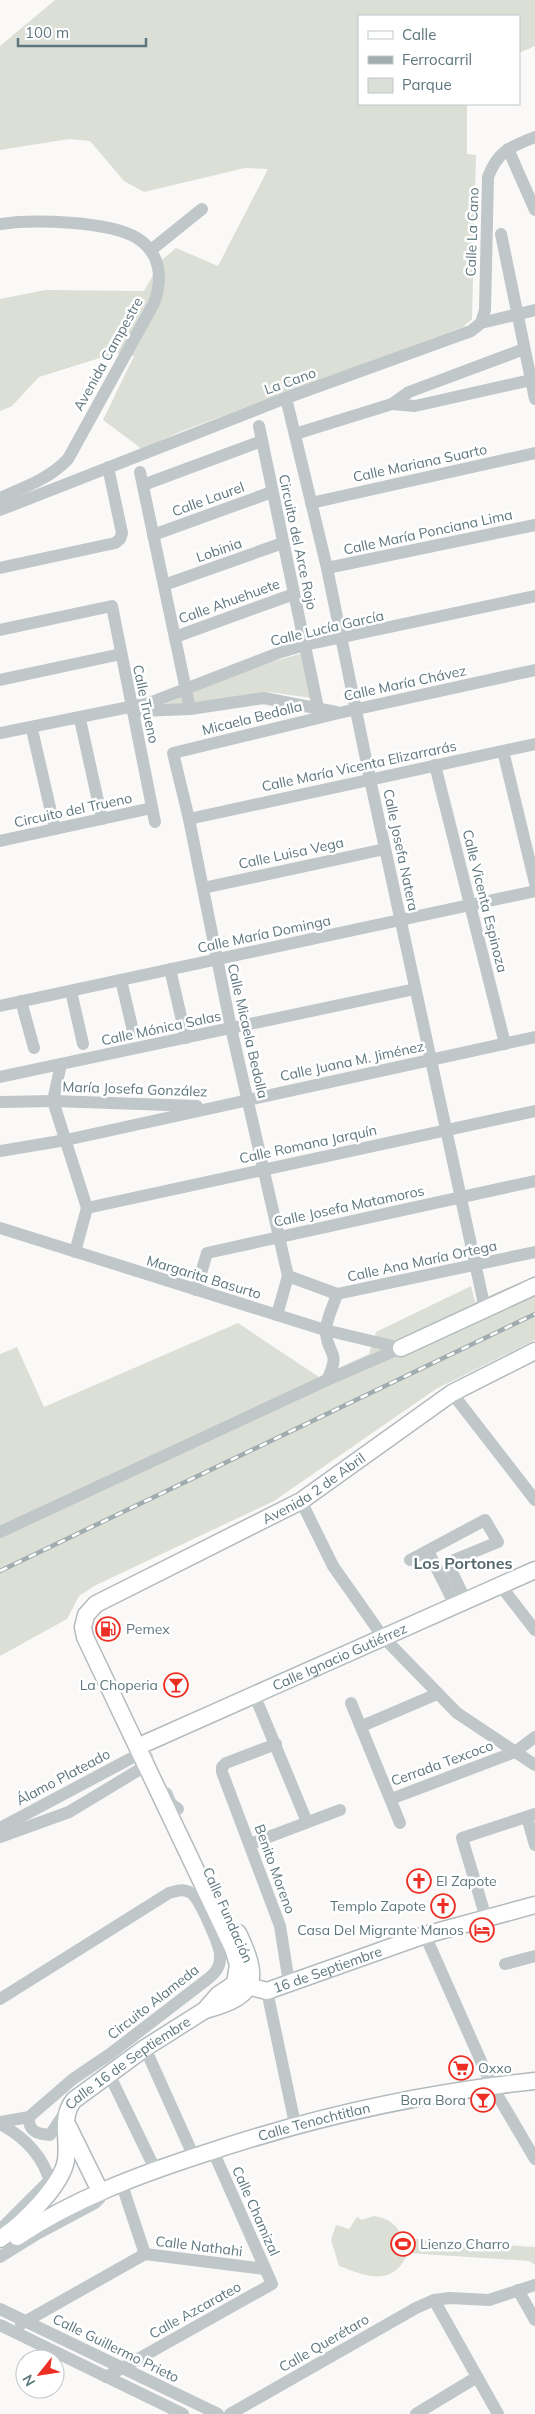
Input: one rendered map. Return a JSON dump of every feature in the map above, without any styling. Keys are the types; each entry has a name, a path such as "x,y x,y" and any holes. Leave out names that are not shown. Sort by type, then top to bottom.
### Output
{"main road":[{"path":"401,1348 535,1286"},
{"name":"Avenida 2 de Abril","path":"86,1615 96,1604 301,1501 452,1393 535,1351"},
{"name":"Calle Ignacio Gutiérrez","path":"145,1755 383,1637 535,1570"},
{"name":"Calle Fundación","path":"86,1615 83,1627 85,1637 119,1707 145,1755 178,1809 252,1965 252,1977 242,1985 233,1948 145,1755 90,1629 86,1615"},
{"name":"16 de Septiembre","path":"242,1985 267,1991 425,1935 486,1918 534,1908"},
{"name":"Calle 16 de Septiembre","path":"65,2163 66,2118 74,2100 145,2048 205,2010 224,2005 240,1996 242,1985"},
{"name":"Calle Tenochtitlan","path":"0,2248 33,2226 121,2182 155,2169 295,2124 374,2105 535,2081"},
{"name":"Calle 16 de Septiembre","path":"66,2118 100,2191"},
{"path":"0,2239 15,2229 65,2163"}],"street":[{"name":"Calle La Cano","path":"482,323 485,310 488,178 494,161 508,148 535,137"},
{"path":"508,148 535,210"},
{"path":"0,224 37,220 84,224 138,238 151,250 202,209"},
{"path":"501,234 524,349 533,379 535,399"},
{"name":"Avenida Campestre","path":"0,498 56,471 68,459 160,289 157,260 151,250"},
{"name":"La Cano","path":"0,510 286,398 471,331 482,323 535,310"},
{"path":"294,434 392,404 409,392 524,349"},
{"path":"392,404 415,406 533,379"},
{"name":"Calle Josefa Natera","path":"286,398 327,568 400,920 485,1308"},
{"name":"Circuito del Arce Rojo","path":"258,426 318,708"},
{"path":"190,710 184,690 142,478 262,442"},
{"name":"Calle Mariana Suarto","path":"311,503 535,453"},
{"path":"0,568 115,543 120,539 122,533 108,467"},
{"name":"Calle Laurel","path":"153,535 272,492"},
{"name":"Calle María Ponciana Lima","path":"327,568 535,525"},
{"name":"Lobinia","path":"164,585 283,543"},
{"name":"Calle Ahuehuete","path":"175,637 294,594"},
{"name":"Calle Lucía García","path":"132,709 281,652 305,645 341,639 535,596"},
{"name":"Calle Trueno","path":"0,630 112,606 155,822"},
{"path":"0,680 121,654"},
{"name":"Calle María Chávez","path":"132,709 190,710 264,698 339,713 535,670"},
{"path":"0,742 81,724 132,709"},
{"path":"0,733 132,709"},
{"name":"Micaela Bedolla","path":"173,753 339,713"},
{"path":"81,724 102,819"},
{"path":"32,734 55,829"},
{"name":"Calle María Vicenta Elizarrarás","path":"189,819 535,744"},
{"path":"503,751 535,883"},
{"name":"Calle Micaela Bedolla","path":"173,753 288,1276"},
{"name":"Calle Vicenta Espinoza","path":"435,765 506,1044"},
{"name":"Circuito del Trueno","path":"0,839 152,808"},
{"name":"Calle Luisa Vega","path":"202,888 385,849"},
{"name":"Calle María Dominga","path":"0,1006 535,891"},
{"path":"170,969 186,1038"},
{"path":"121,980 133,1031"},
{"name":"Calle Mónica Salas","path":"0,1077 415,989"},
{"path":"71,990 83,1044"},
{"path":"21,1001 34,1048"},
{"name":"Calle Juana M. Jiménez","path":"0,1151 66,1140 535,1037"},
{"path":"61,1064 53,1101 86,1208 75,1252"},
{"name":"María Josefa González","path":"0,1101 216,1106"},
{"name":"Calle Romana Jarquín","path":"86,1208 535,1111"},
{"name":"Calle Josefa Matamoros","path":"196,1290 207,1253 535,1181"},
{"name":"Margarita Basurto","path":"0,1228 325,1330 401,1348"},
{"name":"Calle Ana María Ortega","path":"288,1276 337,1294 535,1252"},
{"path":"277,1315 288,1276"},
{"path":"327,1380 333,1366 334,1354 325,1330 337,1294"},
{"path":"0,1532 327,1380 401,1348"},
{"path":"452,1393 535,1500"},
{"path":"301,1501 334,1566 383,1637 457,1713 535,1765"},
{"path":"410,1560 485,1520 498,1542 454,1560 452,1572 460,1603"},
{"path":"428,1551 460,1603"},
{"path":"500,1585 535,1630"},
{"path":"362,1726 437,1694"},
{"name":"Cerrada Texcoco","path":"351,1703 391,1799 515,1752 535,1737"},
{"path":"258,1706 276,1744 307,1822"},
{"name":"Benito Moreno","path":"276,1744 226,1763 222,1767 222,1772 280,1926 289,1983"},
{"name":"Álamo Plateado","path":"0,1828 145,1755"},
{"name":"Álamo Plateado","path":"0,1837 69,1812 145,1755"},
{"path":"391,1799 400,1824"},
{"path":"250,1844 340,1810"},
{"path":"486,1918 462,1838 531,1816 535,1845"},
{"name":"Circuito Alameda","path":"0,1999 169,1893 178,1890 184,1890 194,1895 220,1951 218,1968 209,1978 110,2054 73,2079 29,2117"},
{"path":"425,1935 492,2086 535,2159"},
{"path":"504,1964 535,1956"},
{"path":"267,1991 295,2124"},
{"path":"145,2048 194,2157"},
{"path":"109,2074 155,2169"},
{"path":"0,2123 29,2117 29,2124 32,2130 38,2134 50,2135"},
{"path":"39,2157 50,2135 66,2118"},
{"path":"0,2123 23,2139 39,2157 50,2184 0,2230"},
{"name":"Calle Chamizal","path":"213,2151 272,2284"},
{"path":"65,2163 77,2159 86,2164"},
{"name":"Calle Nathahi","path":"121,2182 145,2254 265,2269"},
{"name":"Calle Tenochtitlan","path":"0,2257 37,2234 95,2203 100,2198 100,2191"},
{"path":"6,2328 25,2321 145,2254"},
{"name":"Calle Azcarateo","path":"106,2377 272,2284"},
{"path":"498,2414 434,2300 450,2298 489,2300 535,2285"},
{"path":"518,2290 535,2320"},
{"name":"Calle Querétaro","path":"230,2414 407,2312 434,2300"},
{"name":"Calle Guillermo Prieto","path":"0,2309 218,2414"},
{"path":"6,2328 183,2414"},
{"path":"416,2414 477,2377"}],"green space":[{"path":"55,0 535,0 535,46 520,53 520,15 358,15 358,105 467,105 467,154 476,155 472,319 463,327 182,431 142,449 103,420 134,356 116,353 39,377 12,406 0,411 0,299 45,290 144,291 162,260 176,248 218,266 268,169 245,168 144,192 124,181 90,141 69,139 0,150 0,46"},
{"path":"303,653 311,698 269,692 198,706 156,705 268,663"},
{"path":"535,1276 535,1340 436,1389 274,1501 96,1585 79,1596 67,1619 0,1656 0,1354 17,1347 44,1407 238,1323 319,1377 369,1354 376,1332 471,1286 475,1302"},
{"name":"Lienzo Charro","path":"374,2216 392,2223 403,2238 535,2247 535,2265 529,2261 408,2253 402,2264 395,2271 387,2275 369,2276 339,2266 331,2240 336,2225 349,2229 357,2217 362,2220"}],"railway":[{"path":"0,1571 535,1314"}],"place":[{"name":"Pemex","path":"108,1629"},
{"name":"La Choperia","path":"176,1685"},
{"name":"El Zapote","path":"419,1881"},
{"name":"Templo Zapote","path":"443,1906"},
{"name":"Casa Del Migrante Manos","path":"482,1930"},
{"name":"Oxxo","path":"461,2068"},
{"name":"Bora Bora","path":"483,2100"},
{"name":"Lienzo Charro","path":"403,2244"}],"district":[{"name":"Los Portones","path":"463,1563"}]}
